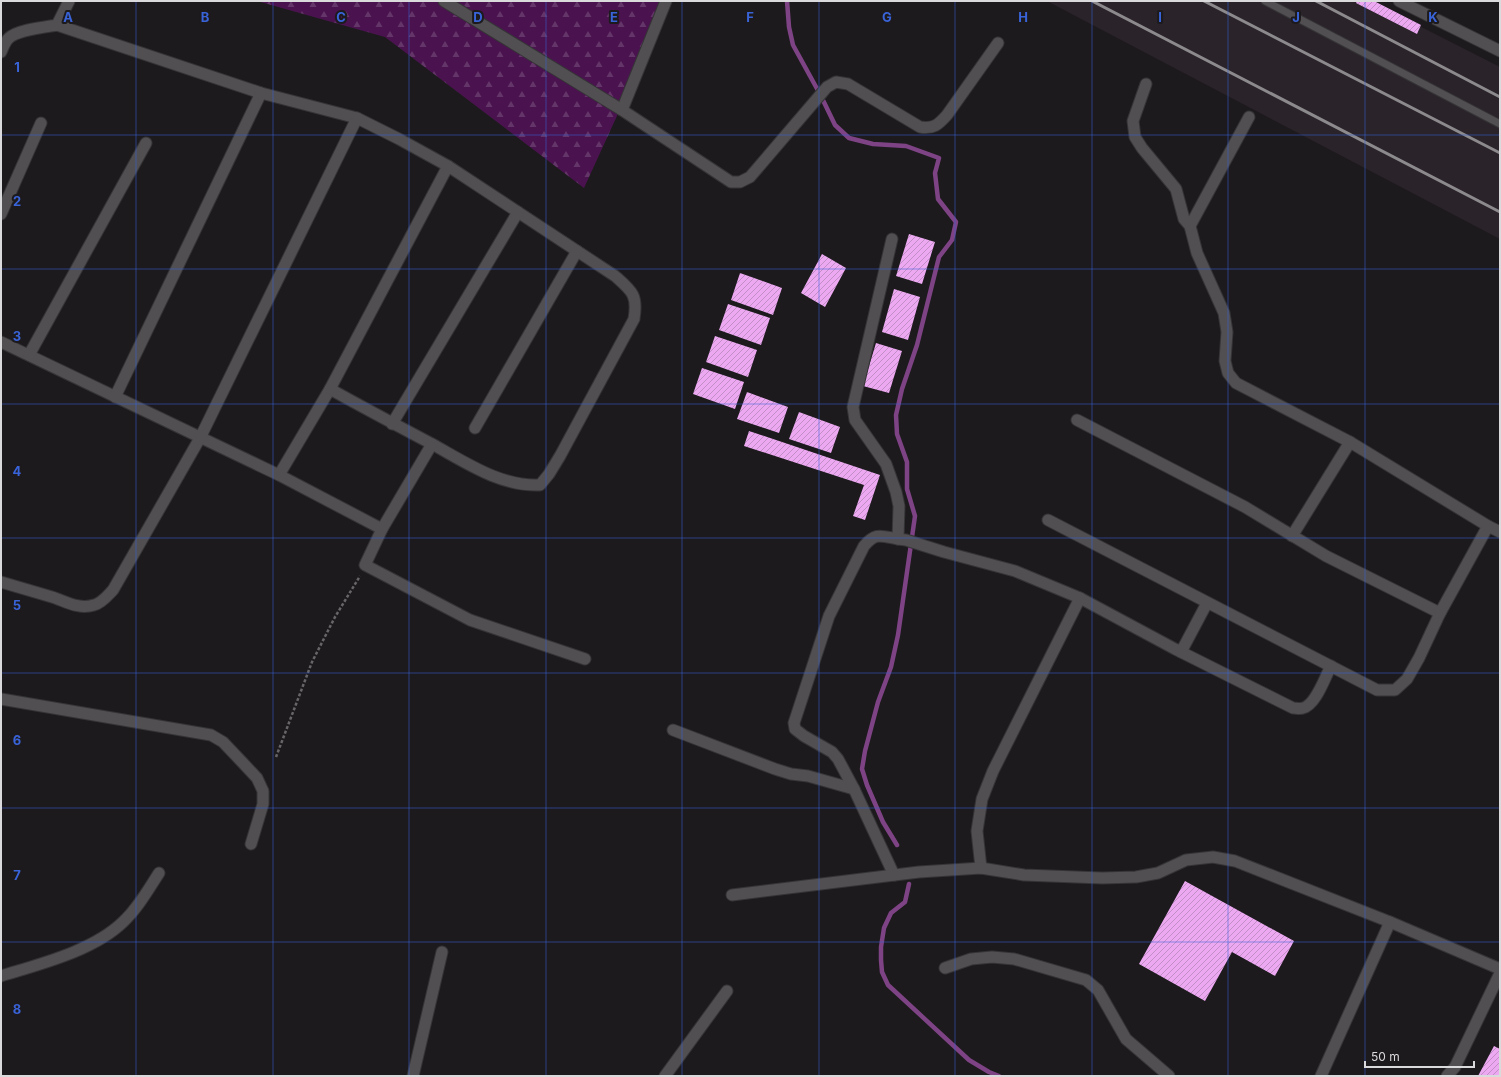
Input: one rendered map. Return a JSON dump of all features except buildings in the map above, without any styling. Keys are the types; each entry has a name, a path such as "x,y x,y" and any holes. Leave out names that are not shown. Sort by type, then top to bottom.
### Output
{"street":[{"path":"57,25 69,1"},
{"path":"444,1 622,110 731,182 740,182 750,177 815,100 827,87 836,82 848,84 920,126 928,128 938,125 947,115 998,43"},
{"path":"622,110 666,1"},
{"path":"1399,1 1500,51"},
{"path":"1,52 5,36 36,28 57,25 261,92 357,118 448,166 615,276 632,291 636,305 634,319 550,474 540,485 526,486 510,482 479,469 330,390"},
{"path":"1146,84 1133,121 1135,137 1142,148 1176,189 1184,219 1190,226 1197,253 1224,313 1227,332 1224,361 1228,373 1236,383 1350,442 1500,532"},
{"path":"115,397 261,92"},
{"path":"1190,226 1249,117"},
{"path":"1,582 70,604 86,606 95,605 113,590 200,438 357,118"},
{"path":"1,214 41,123"},
{"path":"29,355 146,143"},
{"path":"279,475 330,390 448,166"},
{"path":"392,424 518,212"},
{"path":"892,239 853,407 855,420 886,464 896,492 899,506 902,540"},
{"path":"475,428 576,251"},
{"path":"1,342 279,475 382,529"},
{"path":"1077,420 1245,507 1326,556 1440,613"},
{"path":"1292,536 1350,442"},
{"path":"432,444 382,529 365,565 470,620 585,659"},
{"path":"1048,520 1377,690 1395,690 1406,679 1419,658 1440,613 1488,526"},
{"path":"894,875 854,789 838,759 832,752 795,729 794,723 829,616 864,546 871,538 879,535 902,540 1015,571 1080,598 1181,652 1293,708 1302,709 1310,705 1331,666"},
{"path":"981,868 977,831 982,799 993,771 1080,598"},
{"path":"1181,652 1207,603"},
{"path":"1,699 211,735 223,742 257,778 263,791 263,804 251,844"},
{"path":"673,730 774,770 808,776 854,789"},
{"path":"732,895 894,875 981,868 1024,875 1102,878 1136,877 1158,873 1186,860 1213,857 1235,861 1390,922 1500,969"},
{"path":"1,976 48,962 93,944 109,934 123,922 139,904 159,873"},
{"path":"1321,1076 1390,922"},
{"path":"412,1076 442,952"},
{"path":"945,968 971,959 992,957 1014,960 1086,980 1098,990 1126,1039 1169,1076"},
{"path":"1447,1076 1454,1067 1500,973"},
{"path":"665,1076 727,991"}],"lane":[{"path":"1265,1 1500,124"}],"path":[{"path":"276,757 312,662 335,617 365,565"}],"shaded area":[{"path":"1047,1 1370,1 1500,67 1500,239"}],"green space":[{"path":"257,1 669,2 584,188 385,37"}],"waterway":[{"path":"787,1 789,27 793,45 835,125 849,138 873,144 906,146 939,158 935,173 938,199 956,222 952,240 939,257 917,345 902,389 896,415 897,434 907,462 907,489 915,516 898,635 891,667 878,702 865,751 862,769 867,785 883,822 897,845"},
{"path":"909,884 905,902 891,913 884,928 881,947 881,960 882,972 888,985 969,1060 999,1076"}],"railway":[{"path":"1092,1 1500,212"},
{"path":"1204,1 1500,153"},
{"path":"1316,1 1500,97"}]}
